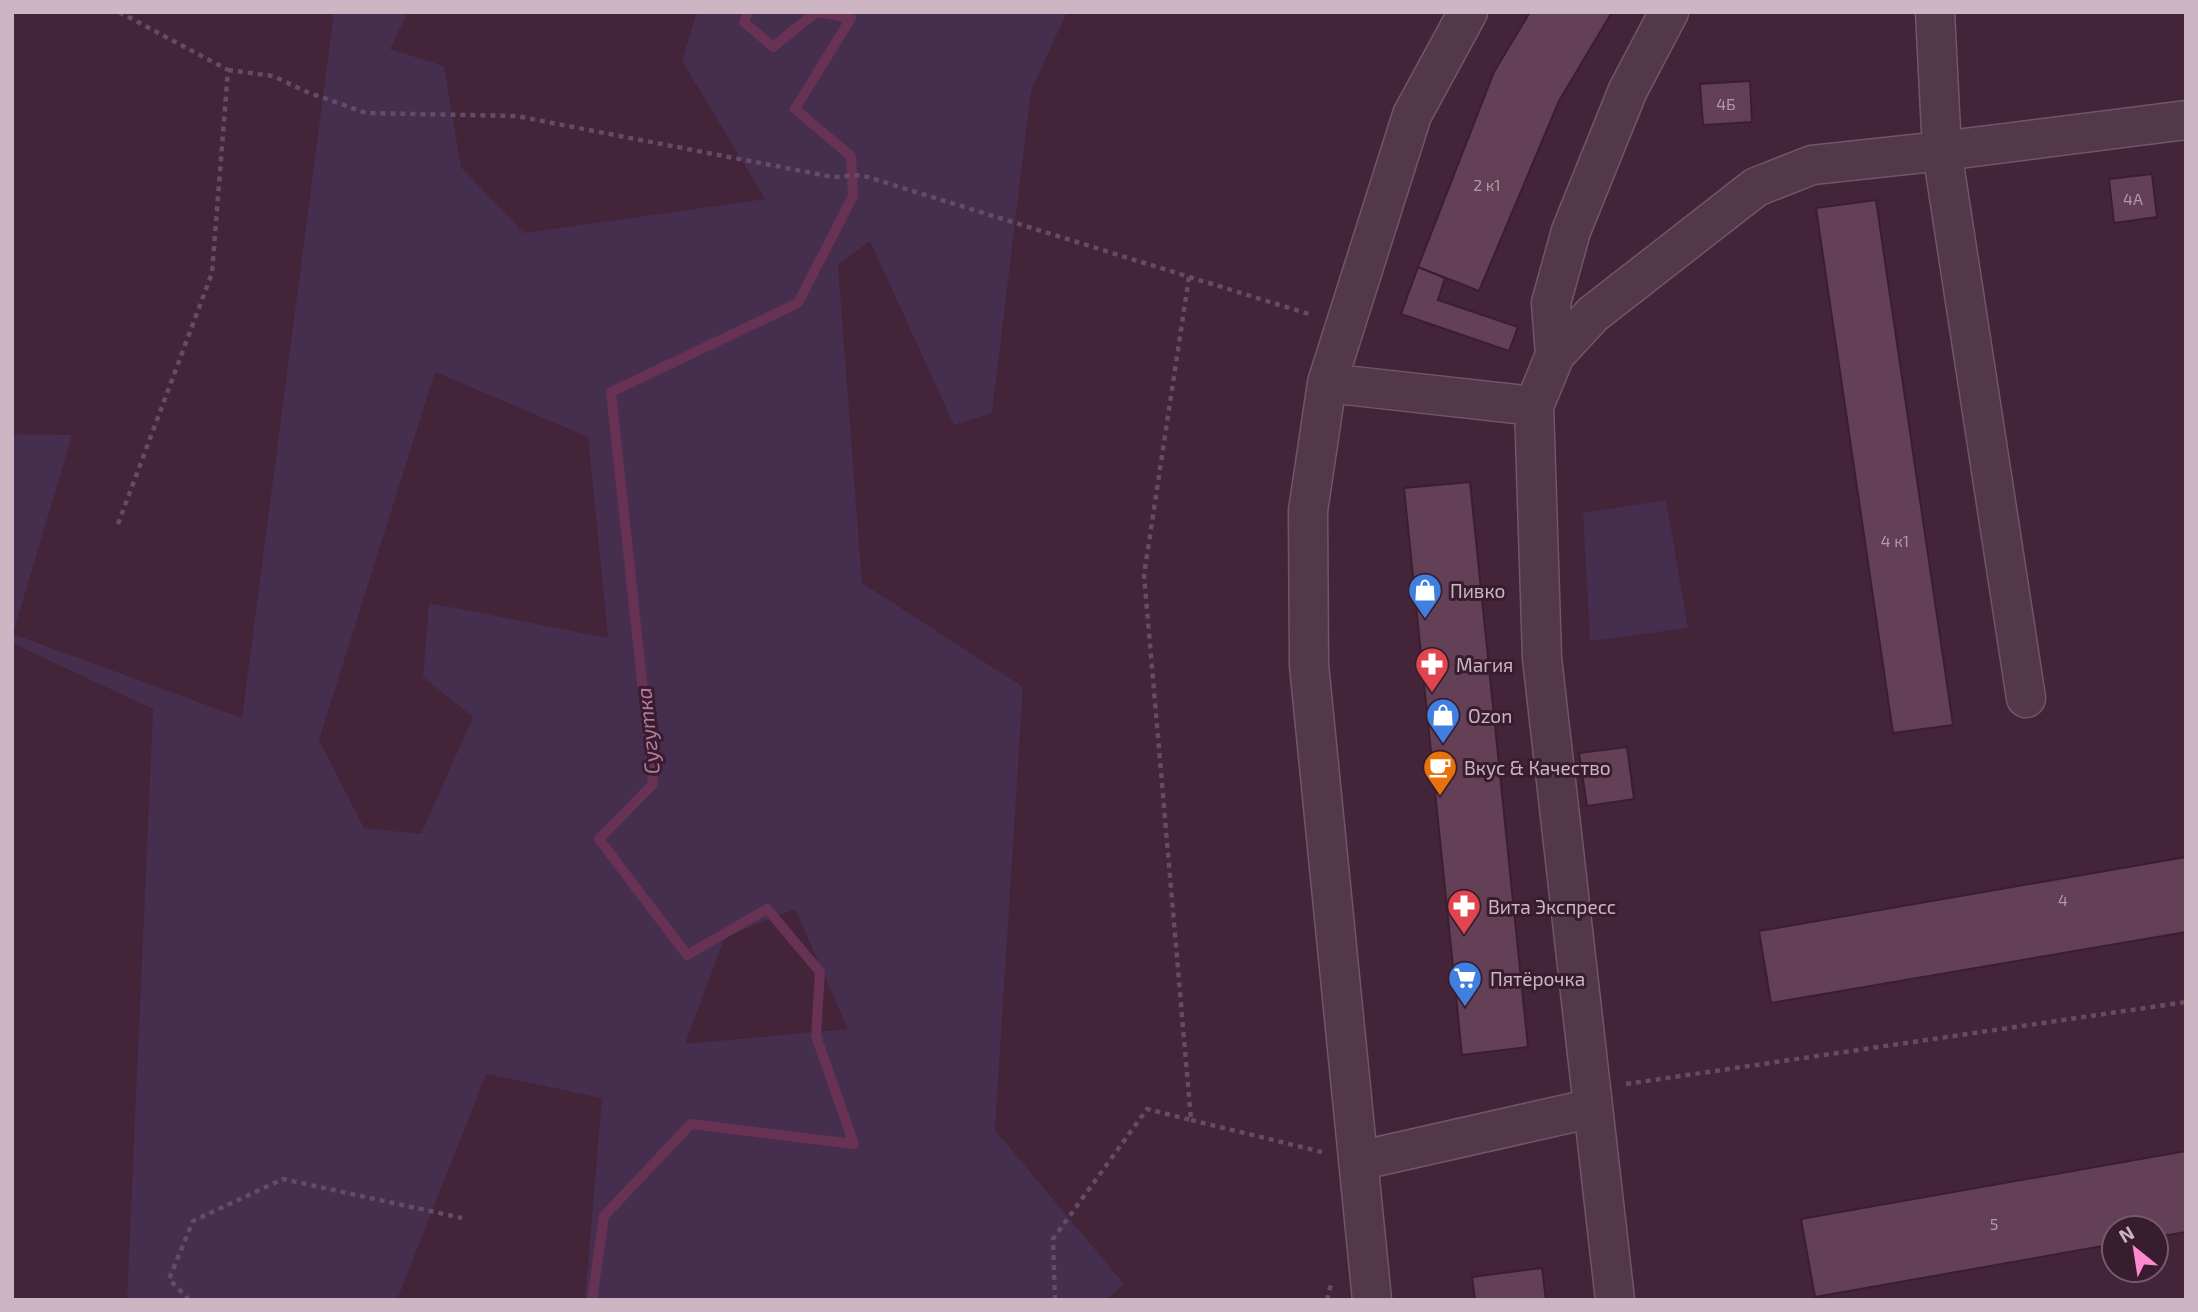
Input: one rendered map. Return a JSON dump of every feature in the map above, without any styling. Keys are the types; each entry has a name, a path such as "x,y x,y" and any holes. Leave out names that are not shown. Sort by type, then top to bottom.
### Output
{"street":[{"path":"1372,1300 1308,665 1308,510 1327,383 1344,326 1412,115 1468,12"},
{"path":"1555,355 1550,303 1571,231 1628,90 1669,12"},
{"path":"1936,12 1942,151 2026,698"},
{"path":"1615,1300 1542,658 1534,406 1555,355 1593,314 1756,187 1812,165 2186,120"},
{"path":"1327,383 1534,406"},
{"path":"1358,1160 1592,1108"}],"path":[{"path":"118,12 228,70 273,76 307,92 366,113 516,116 833,177 861,175 1344,326"},
{"path":"118,524 212,273 228,70"},
{"path":"1189,277 1144,575 1191,1120"},
{"path":"1587,1062 1627,1085 2186,1002"},
{"path":"1055,1300 1053,1239 1147,1109 1358,1160"},
{"path":"188,1300 169,1279 193,1221 283,1179 462,1218"}],"shaded area":[{"path":"334,12 408,12 390,49 444,66 461,167 524,233 765,199 682,61 697,12 1067,12 1031,91 992,413 954,425 870,241 838,265 862,583 1023,687 995,1130 1124,1284 1107,1300 585,1300 602,1098 486,1074 397,1300 127,1300 153,709 12,643 12,434 72,435 13,634 242,718","holes":["435,372 588,437 608,638 429,603 423,677 473,717 421,834 364,828 319,740","795,909 848,1029 685,1044 725,937"]},
{"path":"1666,500 1688,628 1590,641 1583,513"}],"building":[{"path":"1530,12 1612,12 1559,101 1479,291 1418,267 1494,72"},
{"path":"1750,81 1752,122 1703,125 1700,84"},
{"path":"2152,174 2157,217 2114,223 2109,179"},
{"path":"1876,200 1953,725 1893,733 1816,208"},
{"path":"1418,267 1445,278 1438,300 1518,327 1509,351 1401,314"},
{"path":"1470,482 1528,1047 1462,1055 1404,488"},
{"path":"1627,747 1634,799 1587,806 1579,753"},
{"path":"2186,857 2186,932 1771,1003 1759,931"},
{"path":"2186,1151 2186,1232 2170,1235 2170,1214 2100,1214 2100,1246 1815,1297 1801,1219"},
{"path":"1542,1268 1546,1300 1475,1300 1472,1277"}],"waterway":[{"name":"Сугутка","path":"748,12 744,22 773,47 816,12"},
{"name":"Сугутка","path":"592,1300 604,1216 691,1124 854,1144 816,1036 820,972 767,909 687,955 599,839 653,784 611,392 798,303 853,196 851,156 795,109 851,18 818,12"}],"place":[{"name":"Пивко","path":"1425,620"},
{"name":"Магия","path":"1432,694"},
{"name":"Ozon","path":"1443,745"},
{"name":"Вкус & Качество","path":"1440,797"},
{"name":"Вита Экспресс","path":"1464,936"},
{"name":"Пятёрочка","path":"1465,1008"}]}
